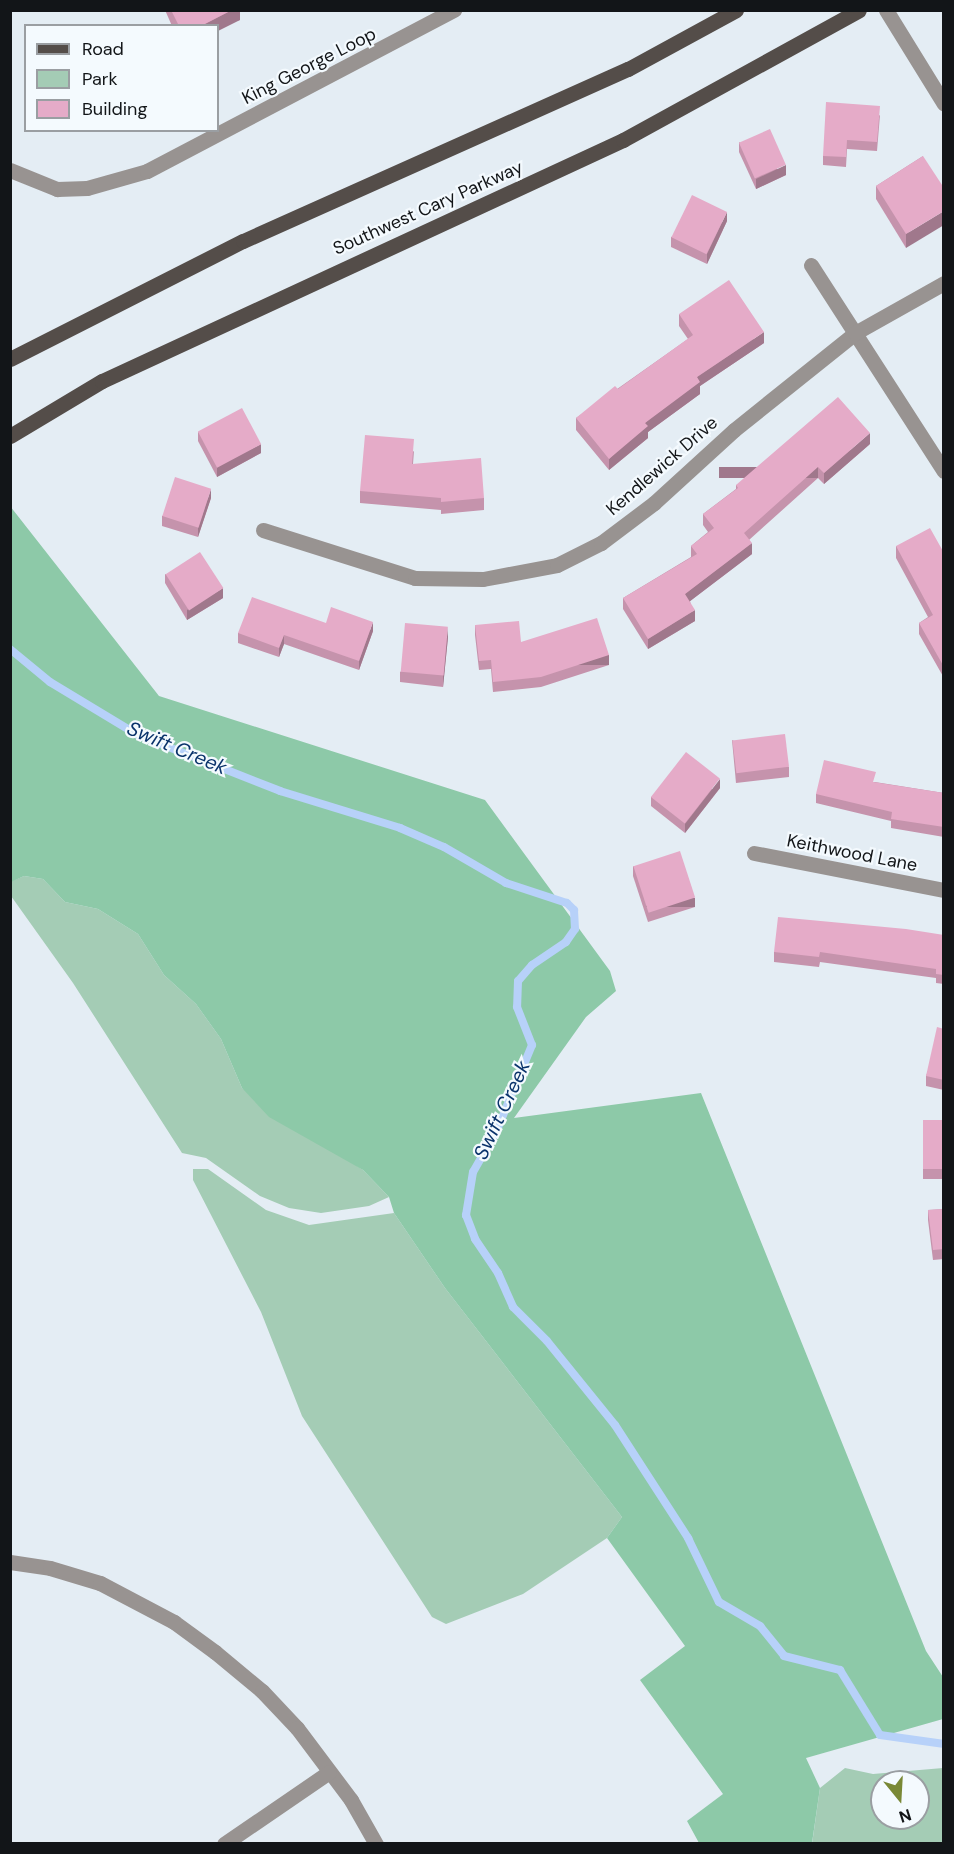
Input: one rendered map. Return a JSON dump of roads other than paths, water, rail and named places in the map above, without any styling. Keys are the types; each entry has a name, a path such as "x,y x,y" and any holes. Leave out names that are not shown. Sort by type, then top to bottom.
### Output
{"main road":[{"path":"10,358 243,241 628,69 736,10"},
{"name":"Southwest Cary Parkway","path":"10,436 102,381 623,140 859,10"}],"street":[{"name":"King George Loop","path":"10,170 57,189 87,189 147,171 454,10"},
{"path":"886,10 944,104"},
{"path":"811,265 944,471"},
{"name":"Kendlewick Drive","path":"263,530 416,578 483,579 557,565 600,543 654,503 742,423 855,333 944,283"},
{"name":"Keithwood Lane","path":"754,853 944,890"},
{"path":"10,1562 50,1568 100,1583 174,1622 262,1691 351,1800 376,1844"},
{"path":"224,1844 329,1772"}],"waterway":[{"name":"Swift Creek","path":"10,649 50,682 138,735 280,791 400,828 444,847 506,883 567,903 574,910 575,929 566,942 532,965 518,981 517,1007 532,1045 497,1130 473,1172 466,1215 475,1239 498,1273 513,1307 547,1341 615,1425 688,1538 719,1602 760,1626 784,1656 840,1670 880,1735 944,1744"}]}
